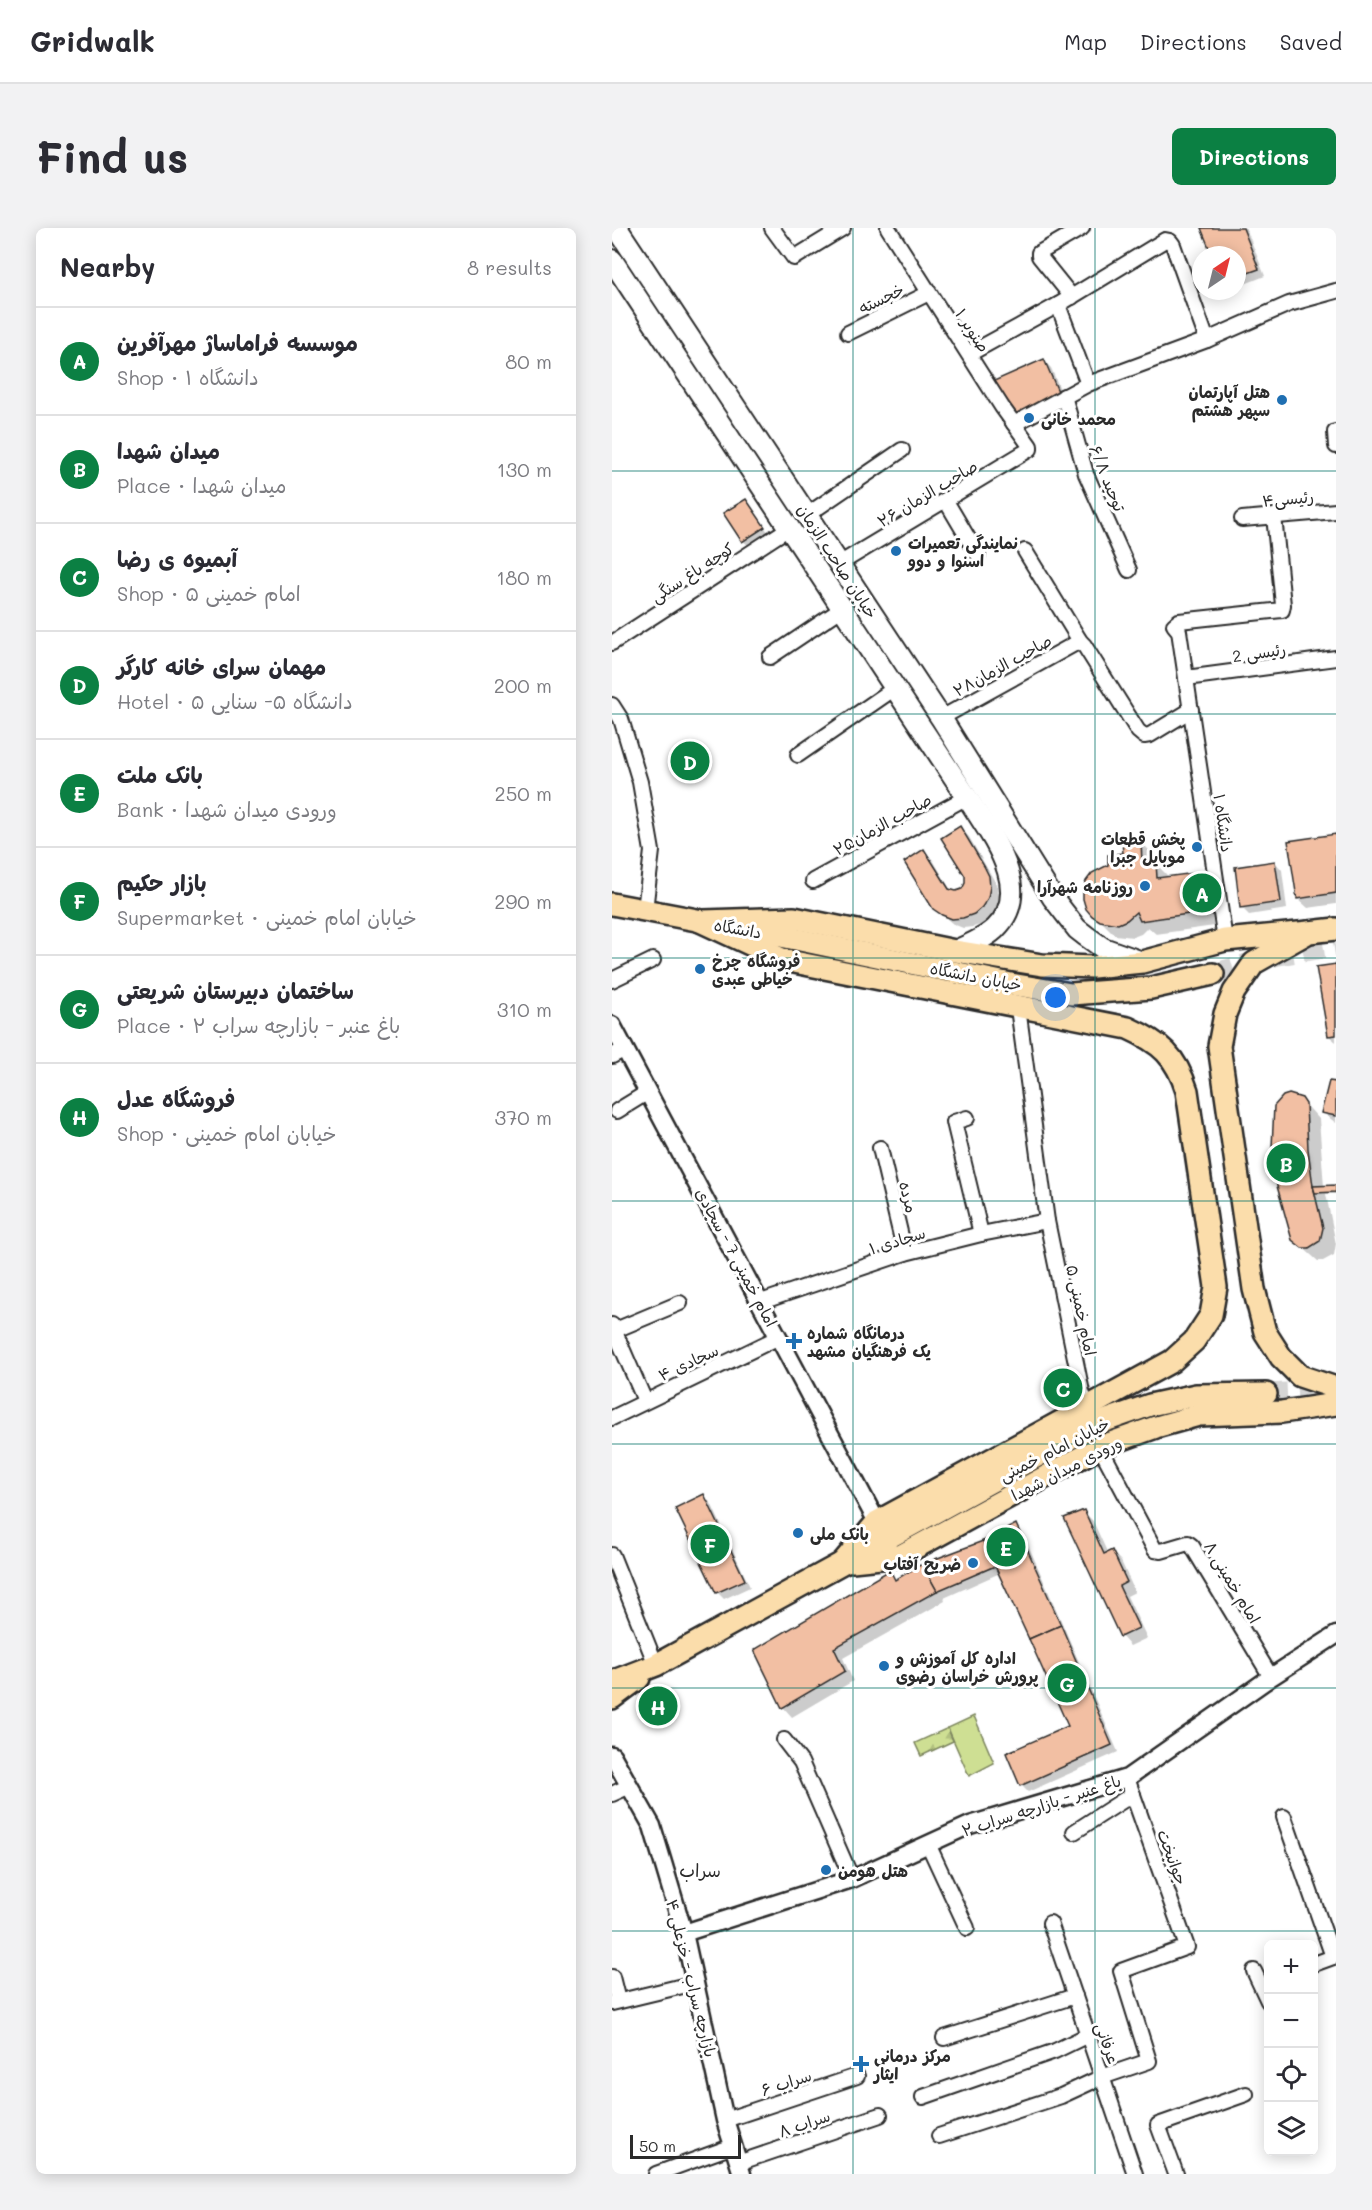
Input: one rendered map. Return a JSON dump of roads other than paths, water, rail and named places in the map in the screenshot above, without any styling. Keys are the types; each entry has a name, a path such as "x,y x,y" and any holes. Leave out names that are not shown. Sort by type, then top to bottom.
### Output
{"main road":[{"name":"خیابان صاحب الزمان","path":"617,228 941,718 1053,898 1077,929 1086,936 1103,948 1142,962"},
{"path":"612,260 967,797 1006,864 1012,896 1008,911 997,928 955,951"},
{"path":"612,904 700,921 794,918 955,951 1042,965 1093,967 1142,962 1225,940 1336,929"},
{"path":"612,1682 656,1665 843,1562 883,1529 1087,1406 1137,1382 1172,1361 1194,1341 1211,1315 1216,1287 1187,1090 1180,1069 1162,1047 1128,1028 784,960 700,921"},
{"name":"دانشگاه","path":"700,921 776,935"},
{"path":"1309,932 1254,963 1234,992 1225,1014 1220,1047 1254,1289 1265,1332 1281,1357 1300,1376 1336,1388"},
{"name":"خیابان دانشگاه","path":"776,935 1011,984 1071,994 1151,988 1213,974"},
{"name":"خیابان امام خمینی","path":"883,1529 1096,1424 1150,1405 1196,1395 1266,1394"},
{"name":"ورودی میدان شهدا","path":"843,1562 900,1556 1100,1447 1156,1427 1199,1415 1282,1412 1336,1404"},
{"path":"612,1698 656,1665"}],"street":[{"path":"772,228 794,258 843,228"},
{"name":"صنوبر ۱","path":"888,228 1030,449"},
{"path":"1072,297 1040,253 1082,228"},
{"path":"969,354 1059,305 1165,240 1170,241 1207,340"},
{"path":"1014,424 1088,384 1207,340 1289,304 1336,291"},
{"name":"خجسته","path":"848,333 929,293"},
{"path":"1059,305 1088,384"},
{"name":"توحید ۶/۸","path":"1064,396 1086,474 1129,570"},
{"name":"صاحب الزمان ۲۶","path":"839,564 1030,449"},
{"path":"807,515 902,450"},
{"path":"945,501 978,555"},
{"name":"رئیسی۴","path":"1242,519 1336,511"},
{"name":"دانشگاه ۱","path":"1225,940 1179,631 1174,625 1179,621 1282,610 1274,516"},
{"name":"کوچه باغ سنگی","path":"612,643 789,528"},
{"path":"1025,551 1138,731 1144,736 1150,735 1191,710"},
{"path":"770,657 843,608"},
{"name":"صاحب الزمان۲۸","path":"941,718 1080,641"},
{"name":"رئیسی 2","path":"1186,678 1336,658"},
{"path":"798,754 895,688"},
{"path":"612,705 621,719 640,782 652,851 645,910"},
{"name":"صاحب الزمان۲۵","path":"813,881 967,797"},
{"path":"612,980 653,960"},
{"name":"امام خمینی ۵","path":"1018,1008 1047,1221 1082,1392 1087,1406"},
{"name":"امام خمینی 7 - سجادی","path":"612,1024 619,1053 648,1092 883,1529"},
{"path":"617,1111 648,1092"},
{"path":"967,1118 954,1122 981,1234"},
{"name":"مرده","path":"880,1148 905,1253"},
{"name":"سجادی ۱","path":"760,1302 905,1253 981,1234 1047,1221"},
{"path":"645,1401 613,1328 680,1303"},
{"name":"سجادی ۴","path":"612,1418 779,1337"},
{"name":"امام خمینی ۸","path":"1100,1447 1155,1550 1161,1551 1188,1543 1192,1546 1271,1677"},
{"path":"612,1555 656,1665"},
{"name":"باغ عنبر - بازارچه سراب ۲","path":"684,1934 852,1879 970,1826 1130,1786 1271,1677 1336,1635"},
{"path":"784,1740 801,1762 852,1879"},
{"name":"بازارچه سراب - خزعلی ۴","path":"612,1755 652,1826 684,1934 725,2120 740,2169"},
{"path":"612,1794 630,1786"},
{"path":"1074,1832 1130,1786"},
{"name":"جوانبخت","path":"1102,2077 1149,2061 1121,1971 1187,1947 1130,1786"},
{"path":"1284,1817 1334,1957 1318,1963"},
{"path":"928,1844 967,1928"},
{"name":"عرفانی","path":"1050,1923 1135,2174"},
{"path":"612,1977 615,2002 695,1983"},
{"path":"1261,1977 1267,1994"},
{"path":"944,2038 1075,1996"},
{"path":"923,2097 1055,2051 1088,2035"},
{"name":"سراب ۶","path":"725,2120 857,2076"},
{"path":"939,2136 1061,2096 1102,2077"},
{"path":"1176,2174 1158,2125 1246,2094"},
{"name":"سراب ۸","path":"740,2169 879,2115"},
{"path":"656,2174 733,2146"}],"tunnel":[{"path":"1213,974 1278,955 1336,946"},
{"path":"1266,1394 1336,1391"}],"place":[{"name":"هتل آپارتمان سپهر هشتم","path":"1282,400"},
{"name":"محمد خانی","path":"1029,418"},
{"name":"نمایندگی تعمیرات اسنوا و دوو","path":"896,551"},
{"name":"مهمان سرای خانه کارگر","path":"690,761"},
{"name":"پخش قطعات موبایل جبرا","path":"1197,847"},
{"name":"روزنامه شهرآرا","path":"1145,886"},
{"name":"موسسه فراماساژ مهرآفرین","path":"1202,893"},
{"name":"فروشگاه چرخ خیاطی عبدی","path":"700,969"},
{"name":"میدان شهدا","path":"1286,1163"},
{"name":"درمانگاه شماره یک فرهنگیان مشهد","path":"794,1341"},
{"name":"آبمیوه ی رضا","path":"1063,1388"},
{"name":"بانک ملی","path":"798,1533"},
{"name":"بازار حکیم","path":"710,1544"},
{"name":"بانک ملت","path":"1006,1547"},
{"name":"ضریح آفتاب","path":"973,1563"},
{"name":"اداره کل آموزش و پرورش خراسان رضوی","path":"884,1666"},
{"name":"ساختمان دبیرستان شریعتی","path":"1067,1683"},
{"name":"فروشگاه عدل","path":"658,1706"},
{"name":"هتل هومن","path":"826,1870"},
{"name":"مرکز درمانی ایثار","path":"861,2064"}],"district":[{"name":"سراب","path":"700,1870"}]}
